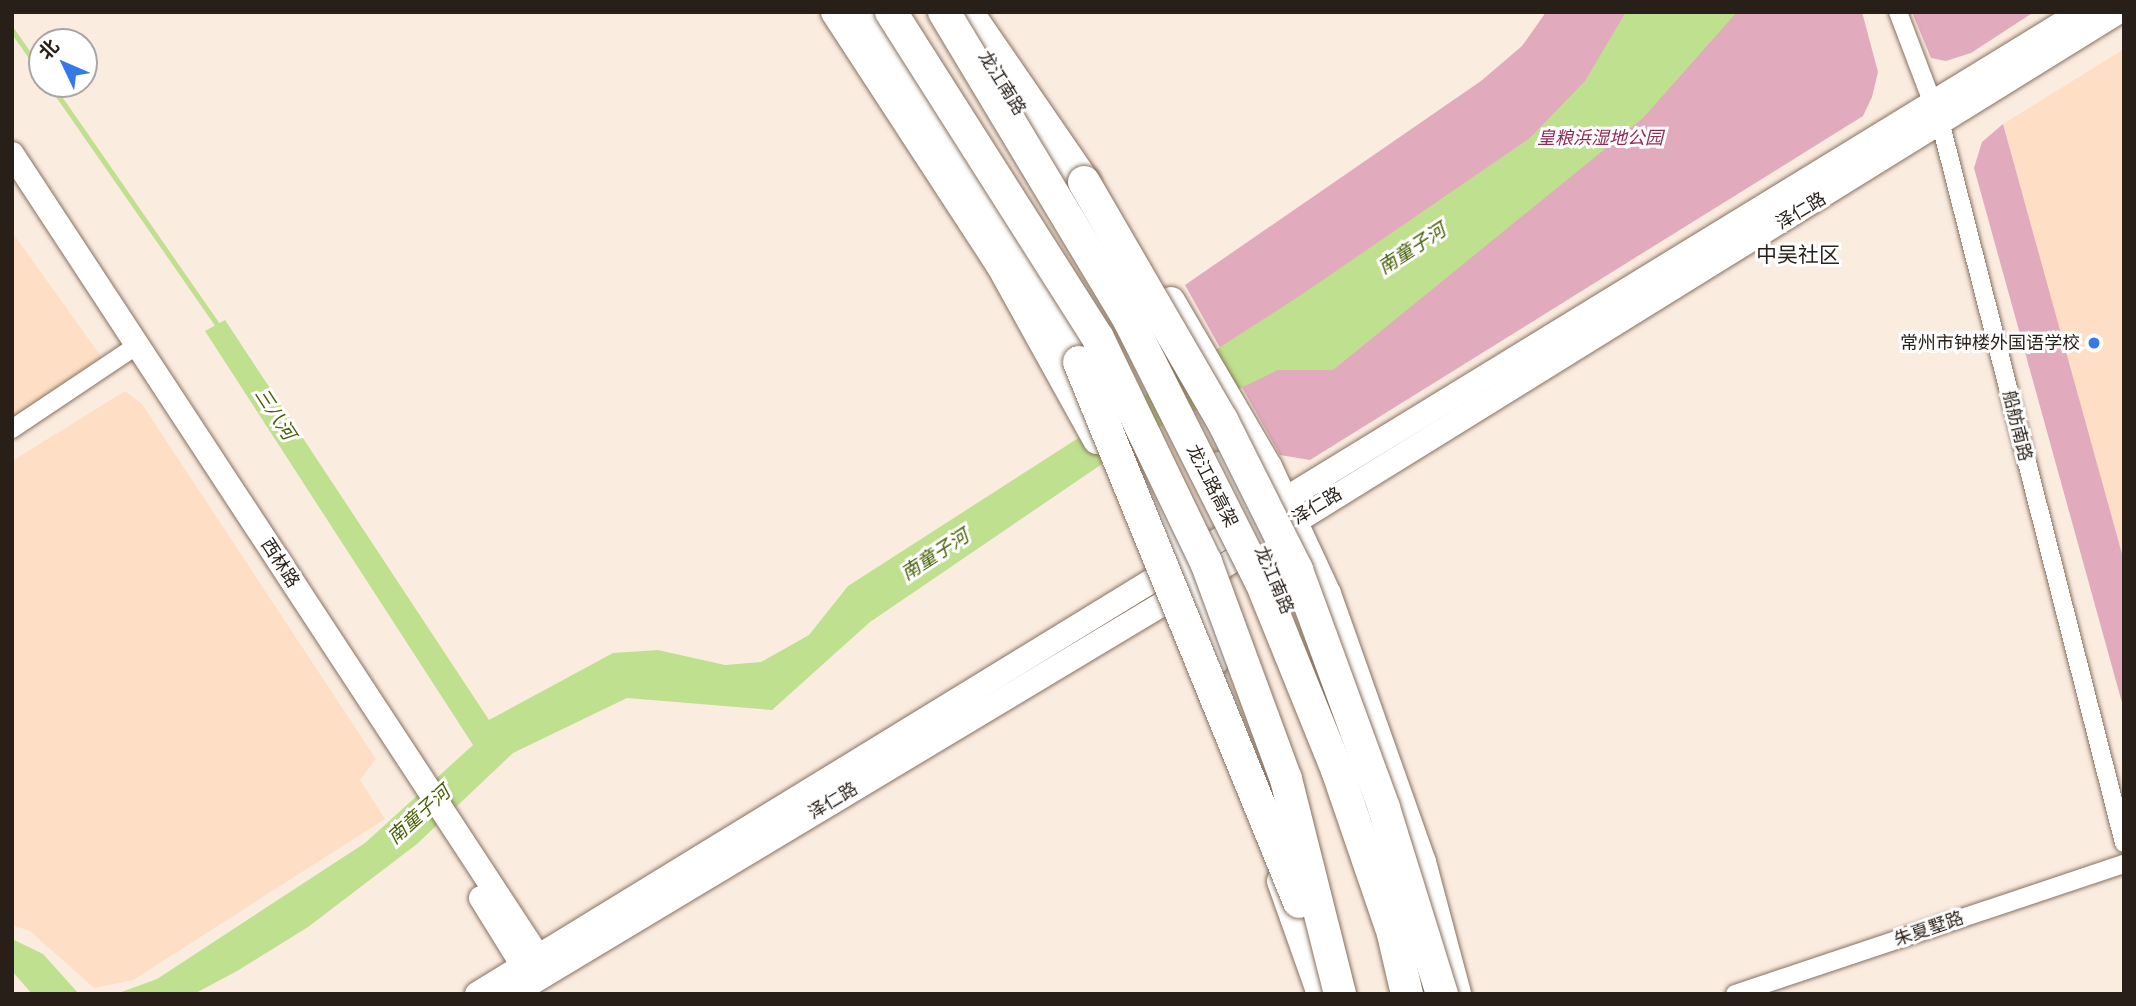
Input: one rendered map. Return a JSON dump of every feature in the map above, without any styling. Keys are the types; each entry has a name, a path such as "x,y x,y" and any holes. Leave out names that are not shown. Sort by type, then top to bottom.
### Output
{"highway":[{"path":"859,12 1079,362 1338,994"},
{"path":"891,12 1098,338 1206,562 1286,779 1338,994"},
{"name":"龙江路高架","path":"944,12 1129,320 1261,582 1337,770 1394,934 1422,992"},
{"path":"967,12 1084,182 1223,420 1297,570 1384,808 1422,992"}],"main road":[{"path":"835,12 1000,265 1177,583"},
{"path":"880,12 997,194 1116,404 1140,457 1177,583 1321,994"},
{"name":"龙江南路","path":"958,12 1072,193 1254,533 1373,811 1422,992"},
{"path":"985,12 1095,174 1231,403 1289,511 1327,594 1422,862 1457,994"}],"street":[{"name":"船舫南路","path":"1898,12 1938,116 2124,843"},
{"name":"泽仁路","path":"1938,116 2081,12"},
{"name":"泽仁路","path":"477,994 531,973 1177,583 1289,511 1938,116 2118,12"},
{"name":"西林路","path":"12,154 131,350"},
{"name":"西林路","path":"12,180 131,350 415,778 531,973"},
{"path":"12,429 131,350"},
{"name":"朱夏墅路","path":"1735,994 2124,864"}],"shaded area":[{"name":"常州市钟楼外国语学校","path":"2124,49 2124,561 2003,124"},
{"path":"12,232 103,359 12,419"},
{"path":"125,391 142,404 376,759 360,780 385,819 133,980 94,988 30,931 12,925 12,461"}],"green space":[{"name":"皇粮浜湿地公园","path":"1546,12 1862,12 1878,72 1872,97 1863,116 1310,460 1280,455 1185,285 1481,81 1522,46"},
{"path":"1912,12 2034,12 1971,53 1946,61 1931,58"},
{"path":"2003,124 2124,561 2124,710 1974,168 1982,142"}],"water":[{"name":"南童子河","path":"1626,12 1737,12 1643,118 1333,370 1278,370 1149,432 870,622 772,710 627,698 513,753 417,844 308,927 237,971 194,994 116,994 157,979 365,843 473,745 205,331 225,320 489,720 613,653 658,650 725,665 761,662 809,635 848,586 1301,295 1530,138 1585,81"},
{"path":"12,939 43,954 79,994 32,994 12,971"}],"waterway":[{"name":"三八河","path":"12,30 28,53"},
{"name":"三八河","path":"60,98 220,329"}],"place":[{"name":"常州市钟楼外国语学校","path":"2094,343"}],"district":[{"name":"中吴社区","path":"1798,255"}]}
